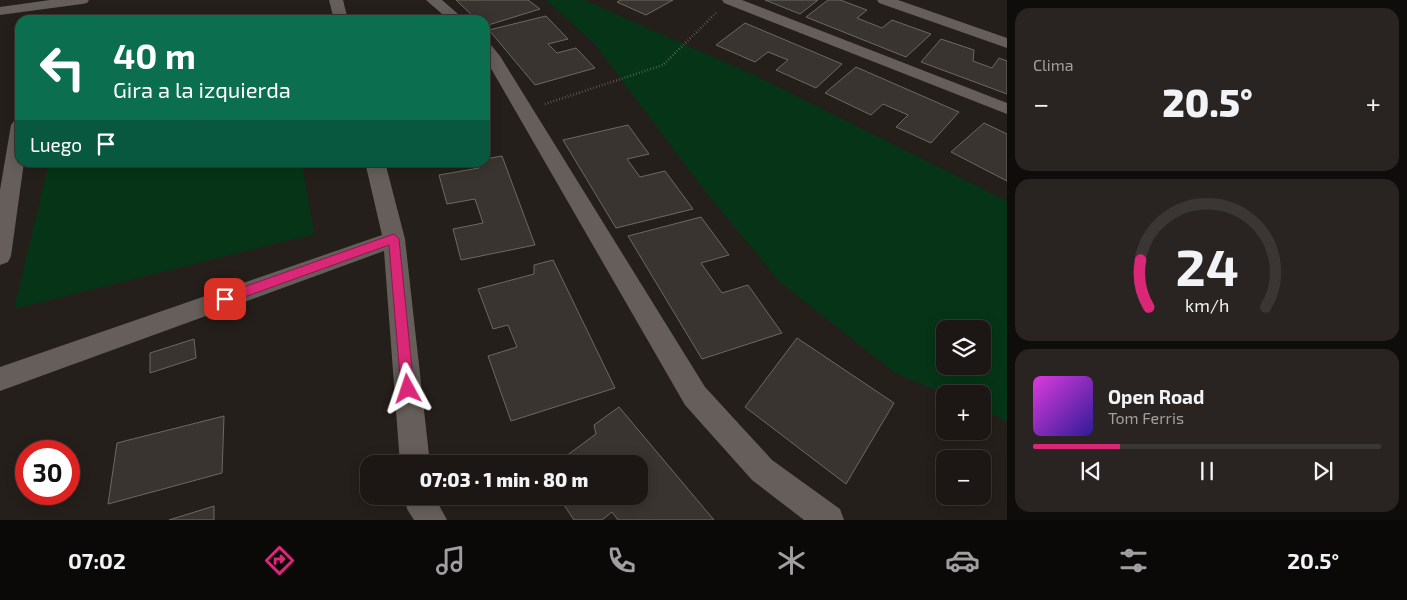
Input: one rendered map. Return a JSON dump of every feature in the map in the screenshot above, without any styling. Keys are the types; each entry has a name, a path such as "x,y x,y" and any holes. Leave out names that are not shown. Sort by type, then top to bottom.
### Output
{"street":[{"path":"0,12 38,9 82,0"},
{"path":"336,0 340,15"},
{"path":"433,0 452,15"},
{"path":"729,0 1007,109"},
{"path":"884,0 1007,43"},
{"path":"490,56 694,396 762,470 829,520"},
{"path":"0,256 15,158"},
{"path":"376,167 394,239 414,455"},
{"path":"0,379 394,239"}],"path":[{"path":"524,111 663,65 729,0"}],"green space":[{"path":"546,0 584,0 754,75 1007,201 1007,421 991,414 991,385 936,385 936,390 895,373 780,282 708,195 594,43"},
{"path":"48,167 303,167 314,234 14,309"}],"building":[{"path":"456,0 528,0 540,9 490,24 490,15 472,15"},
{"path":"621,0 673,0 646,15 617,2"},
{"path":"765,0 818,0 800,14"},
{"path":"828,0 840,0 867,10 857,18 882,28 892,20 931,34 906,57 806,17"},
{"path":"546,16 568,39 548,44 557,53 576,48 595,68 535,85 490,30"},
{"path":"745,23 842,64 816,88 776,70 788,60 768,52 755,62 716,45"},
{"path":"941,39 974,50 973,61 992,68 999,58 1007,61 1007,94 921,62"},
{"path":"856,67 959,112 931,143 896,127 908,115 883,104 871,115 825,93"},
{"path":"984,123 1007,134 1007,181 951,152"},
{"path":"628,125 649,154 627,159 640,177 665,171 693,209 616,228 563,140"},
{"path":"502,156 535,245 461,260 453,229 483,223 475,199 447,204 439,175 479,167 490,167 490,158"},
{"path":"701,217 729,255 701,263 722,293 748,285 782,333 702,359 628,236"},
{"path":"553,260 615,388 511,421 488,356 517,347 508,325 493,329 478,289 534,274 534,265"},
{"path":"797,338 894,403 846,484 745,407"},
{"path":"194,339 196,358 150,373 150,353"},
{"path":"619,407 714,520 618,520 612,512 602,520 574,520 564,505 648,505 648,455 567,455 596,434 594,425"},
{"path":"224,416 222,473 108,504 117,443"},
{"path":"214,506 214,520 169,520"}],"route":[{"path":"225,299 394,239 408,389"}]}
